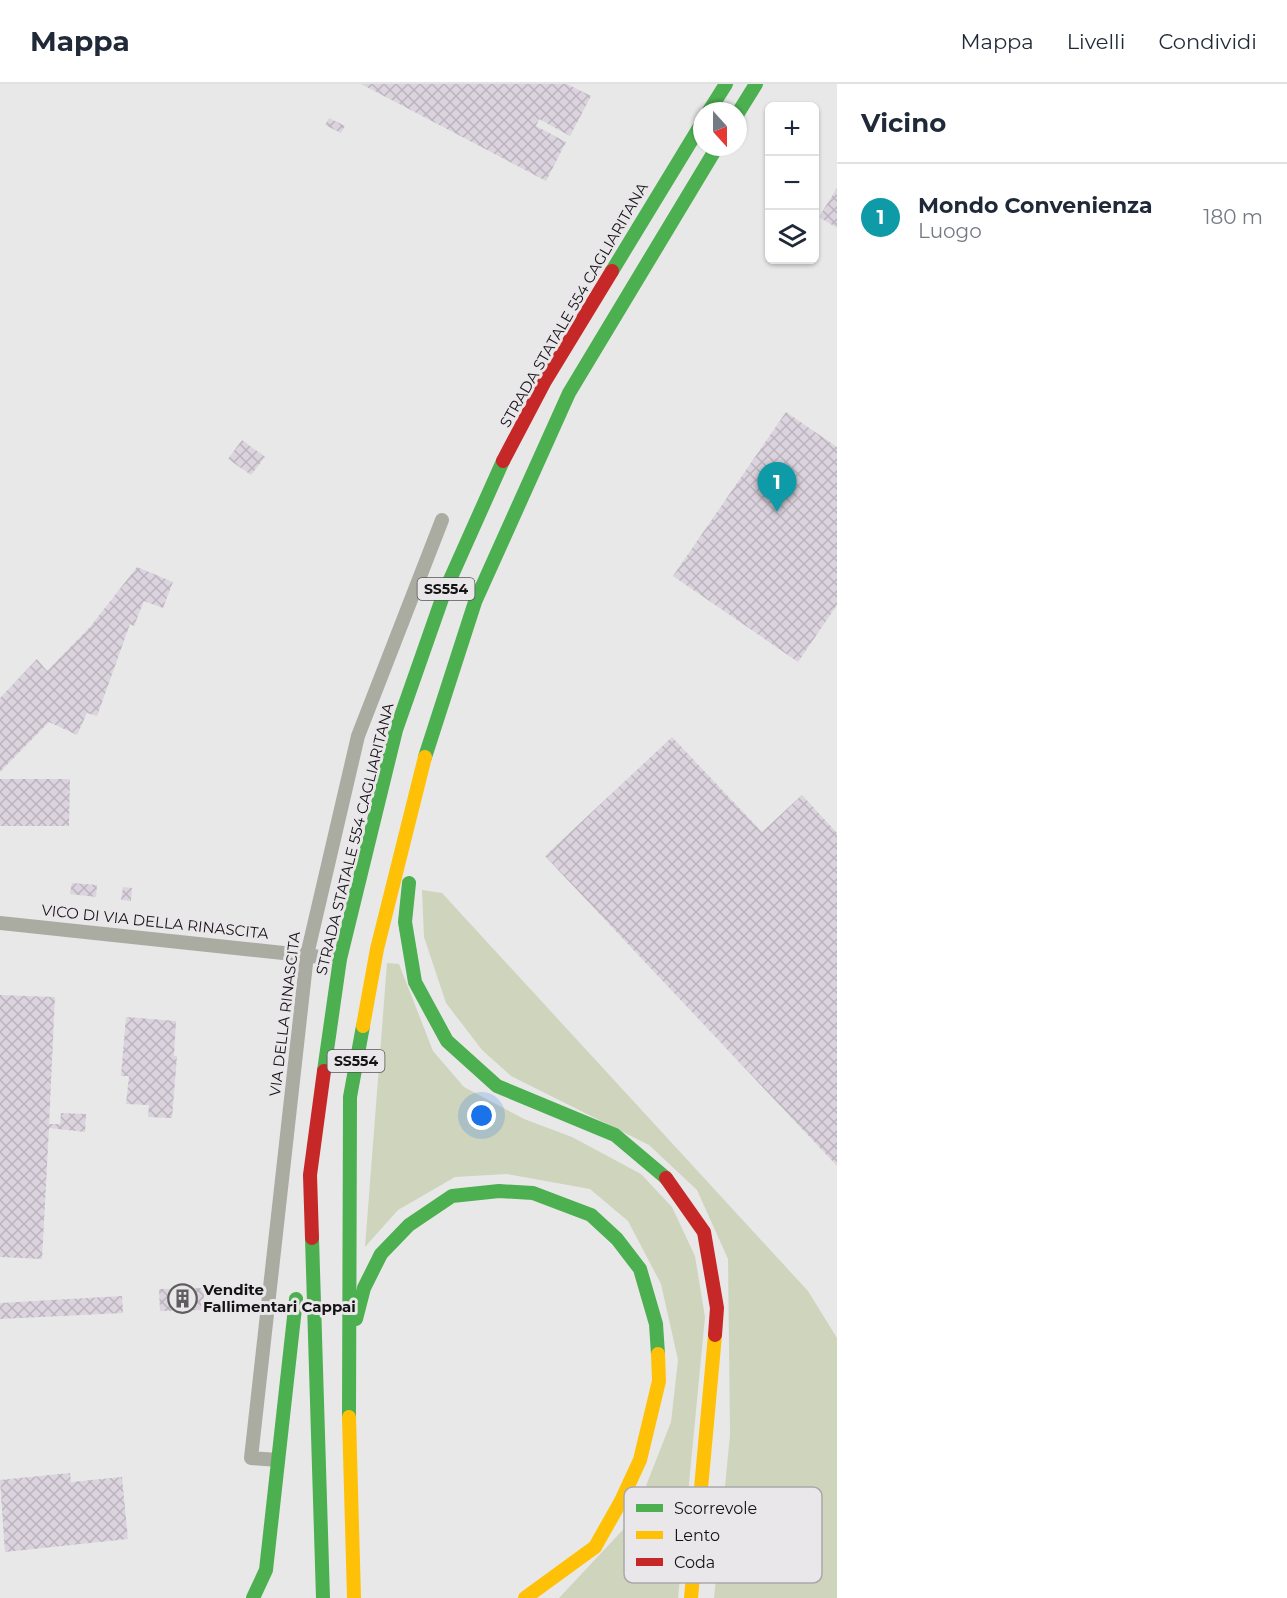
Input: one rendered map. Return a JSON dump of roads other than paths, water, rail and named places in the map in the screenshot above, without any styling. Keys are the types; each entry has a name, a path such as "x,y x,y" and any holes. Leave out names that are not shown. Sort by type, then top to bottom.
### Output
{"highway":[{"path":"715,102 726,84"},
{"path":"745,102 756,84"},
{"name":"STRADA STATALE 554 CAGLIARITANA","path":"323,1598 310,1175 340,958 396,730 453,572 495,476 545,381 693,138"},
{"name":"SS554","path":"354,1598 347,1355 350,1097 377,949 420,774 475,602 569,393 712,156"},
{"path":"420,774 405,922 415,982 447,1041 497,1086 615,1135 663,1174 704,1232 717,1308 701,1487"},
{"path":"253,1598 266,1570 310,1175"},
{"path":"347,1355 364,1288 381,1254 409,1225 452,1196 499,1191 533,1193 591,1215 617,1239 640,1269 656,1324 659,1381 640,1460 628,1487"},
{"path":"525,1598 595,1546 624,1495"},
{"path":"691,1598 692,1583"}],"lane":[{"name":"VIA DELLA RINASCITA","path":"278,1460 251,1458 307,955 358,736 442,520"},
{"name":"VICO DI VIA DELLA RINASCITA","path":"0,923 340,958"}],"place":[{"name":"Mondo Convenienza","path":"777,512"},
{"name":"Vendite Fallimentari Cappai","path":"182,1299"}]}
